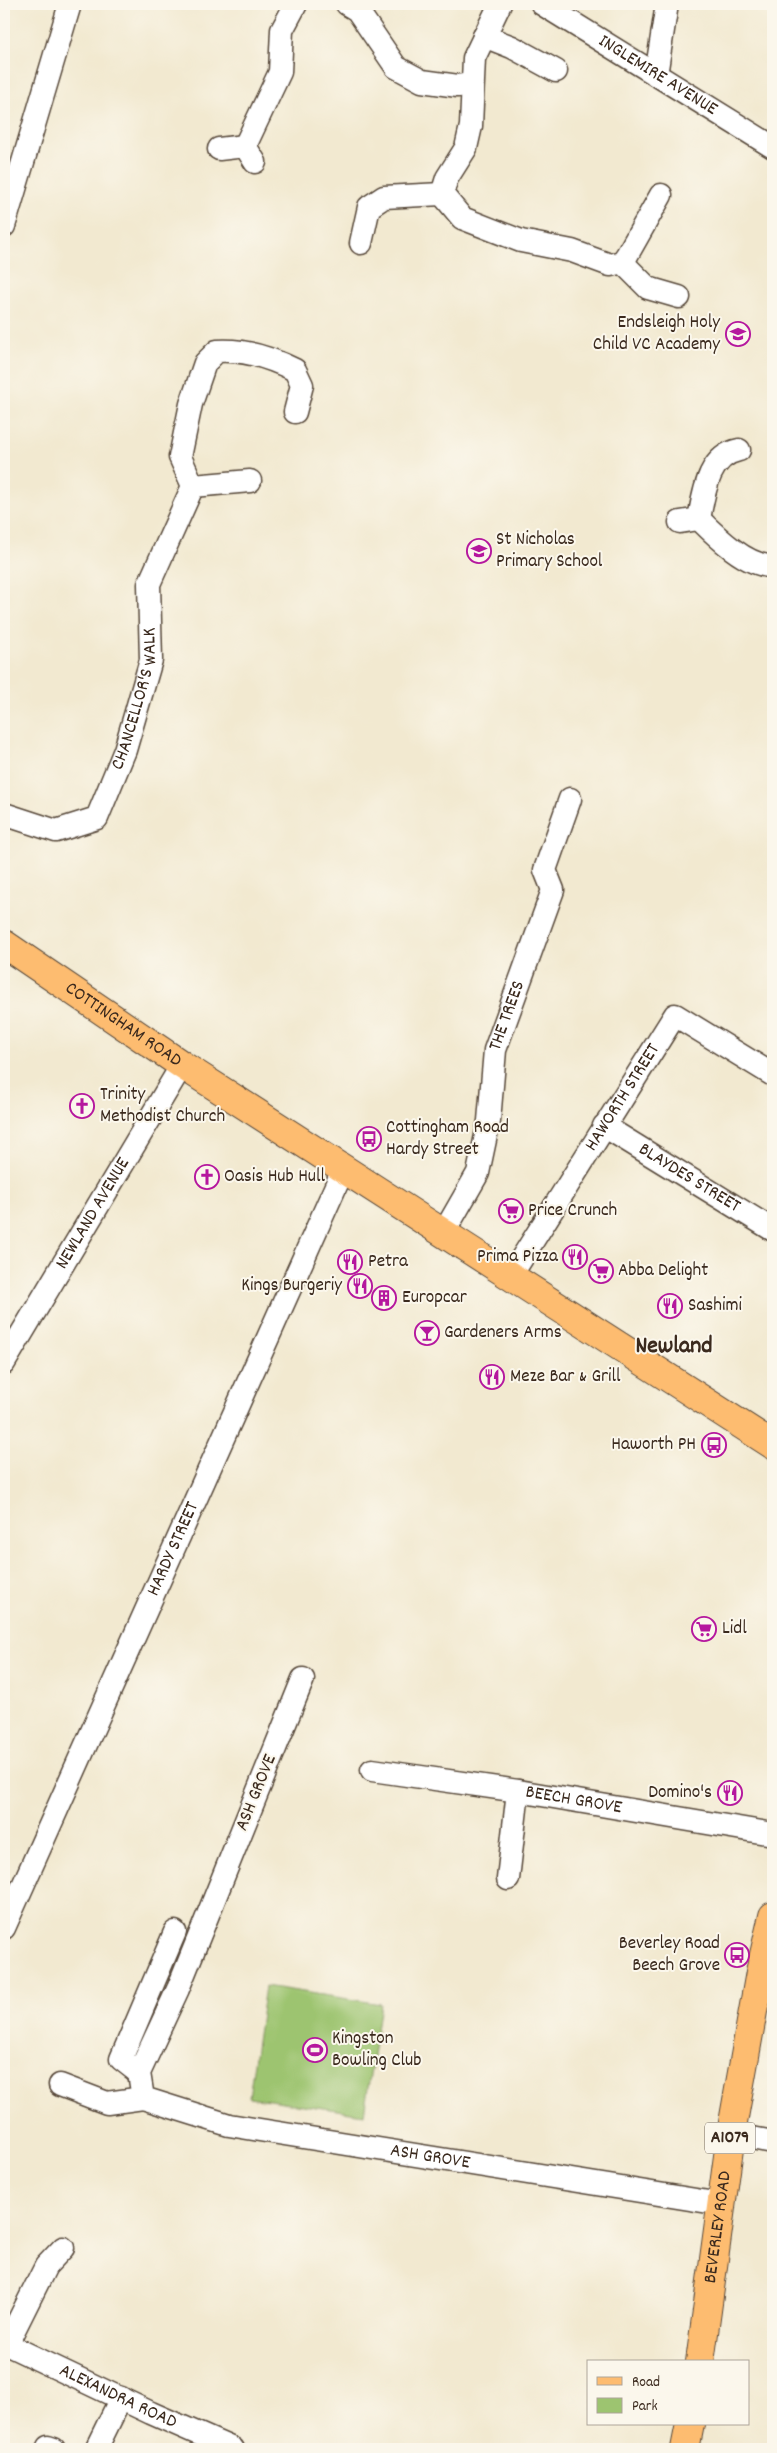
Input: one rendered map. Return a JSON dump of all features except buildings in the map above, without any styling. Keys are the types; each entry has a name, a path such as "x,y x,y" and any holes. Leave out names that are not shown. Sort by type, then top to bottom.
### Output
{"main road":[{"name":"COTTINGHAM ROAD","path":"4,944 182,1065 343,1170 773,1445"},
{"name":"BEVERLEY ROAD","path":"700,2360 731,2134 767,1973 773,1916"},
{"path":"685,2449 690,2426"}],"street":[{"path":"4,226 70,4"},
{"path":"219,149 250,154 280,72 282,30 296,4"},
{"path":"348,4 357,10 396,67 422,81 458,86 472,84"},
{"path":"442,194 448,178 466,148 471,126 474,58 500,4"},
{"name":"INGLEMIRE AVENUE","path":"542,4 773,147"},
{"path":"656,75 667,4"},
{"path":"484,36 512,46 556,71"},
{"path":"361,242 369,206 384,197 442,194"},
{"path":"442,194 462,218 521,241 572,251 610,265 622,262 661,195"},
{"path":"622,262 648,288 679,298"},
{"path":"250,481 221,482 193,486 180,457 191,404 205,363 217,350 231,350 251,354 295,370 302,384 295,412"},
{"path":"739,450 729,452 718,462 689,520 753,561 773,566"},
{"name":"CHANCELLOR'S WALK","path":"4,814 56,831 97,818 125,750 151,660 150,584 193,486"},
{"name":"THE TREES","path":"443,1234 478,1173 489,1121 495,1050 553,890 545,870 570,799"},
{"name":"HAWORTH STREET","path":"510,1277 676,1015 773,1075"},
{"name":"NEWLAND AVENUE","path":"5,1356 182,1065"},
{"name":"BLAYDES STREET","path":"604,1126 773,1230"},
{"name":"HARDY STREET","path":"4,1928 343,1170"},
{"name":"ASH GROVE","path":"140,2073 178,1989 303,1679"},
{"name":"BEECH GROVE","path":"372,1770 518,1790 773,1834"},
{"path":"508,1878 518,1790"},
{"path":"143,2098 140,2073 121,2058 175,1932"},
{"name":"ASH GROVE","path":"60,2085 107,2104 143,2098 229,2124 720,2204"},
{"path":"731,2134 773,2142"},
{"path":"6,2344 46,2266 63,2248"},
{"name":"ALEXANDRA ROAD","path":"6,2344 233,2449"},
{"path":"96,2449 121,2398"}],"green space":[{"name":"Kingston Bowling Club","path":"265,1986 381,2004 364,2114 249,2097"}],"place":[{"name":"Endsleigh Holy Child VC Academy","path":"738,334"},
{"name":"St Nicholas Primary School","path":"479,551"},
{"name":"Trinity Methodist Church","path":"82,1106"},
{"name":"Cottingham Road Hardy Street","path":"369,1139"},
{"name":"Oasis Hub Hull","path":"207,1177"},
{"name":"Price Crunch","path":"511,1211"},
{"name":"Prima Pizza","path":"575,1257"},
{"name":"Petra","path":"350,1262"},
{"name":"Abba Delight","path":"601,1271"},
{"name":"Kings Burgeriy","path":"360,1286"},
{"name":"Europcar","path":"384,1298"},
{"name":"Sashimi","path":"670,1306"},
{"name":"Gardeners Arms","path":"427,1333"},
{"name":"Meze Bar & Grill","path":"492,1377"},
{"name":"Haworth PH","path":"714,1445"},
{"name":"Lidl","path":"704,1629"},
{"name":"Domino's","path":"730,1793"},
{"name":"Beverley Road Beech Grove","path":"737,1955"},
{"name":"Kingston Bowling Club","path":"315,2050"}],"district":[{"name":"Newland","path":"674,1347"}]}
